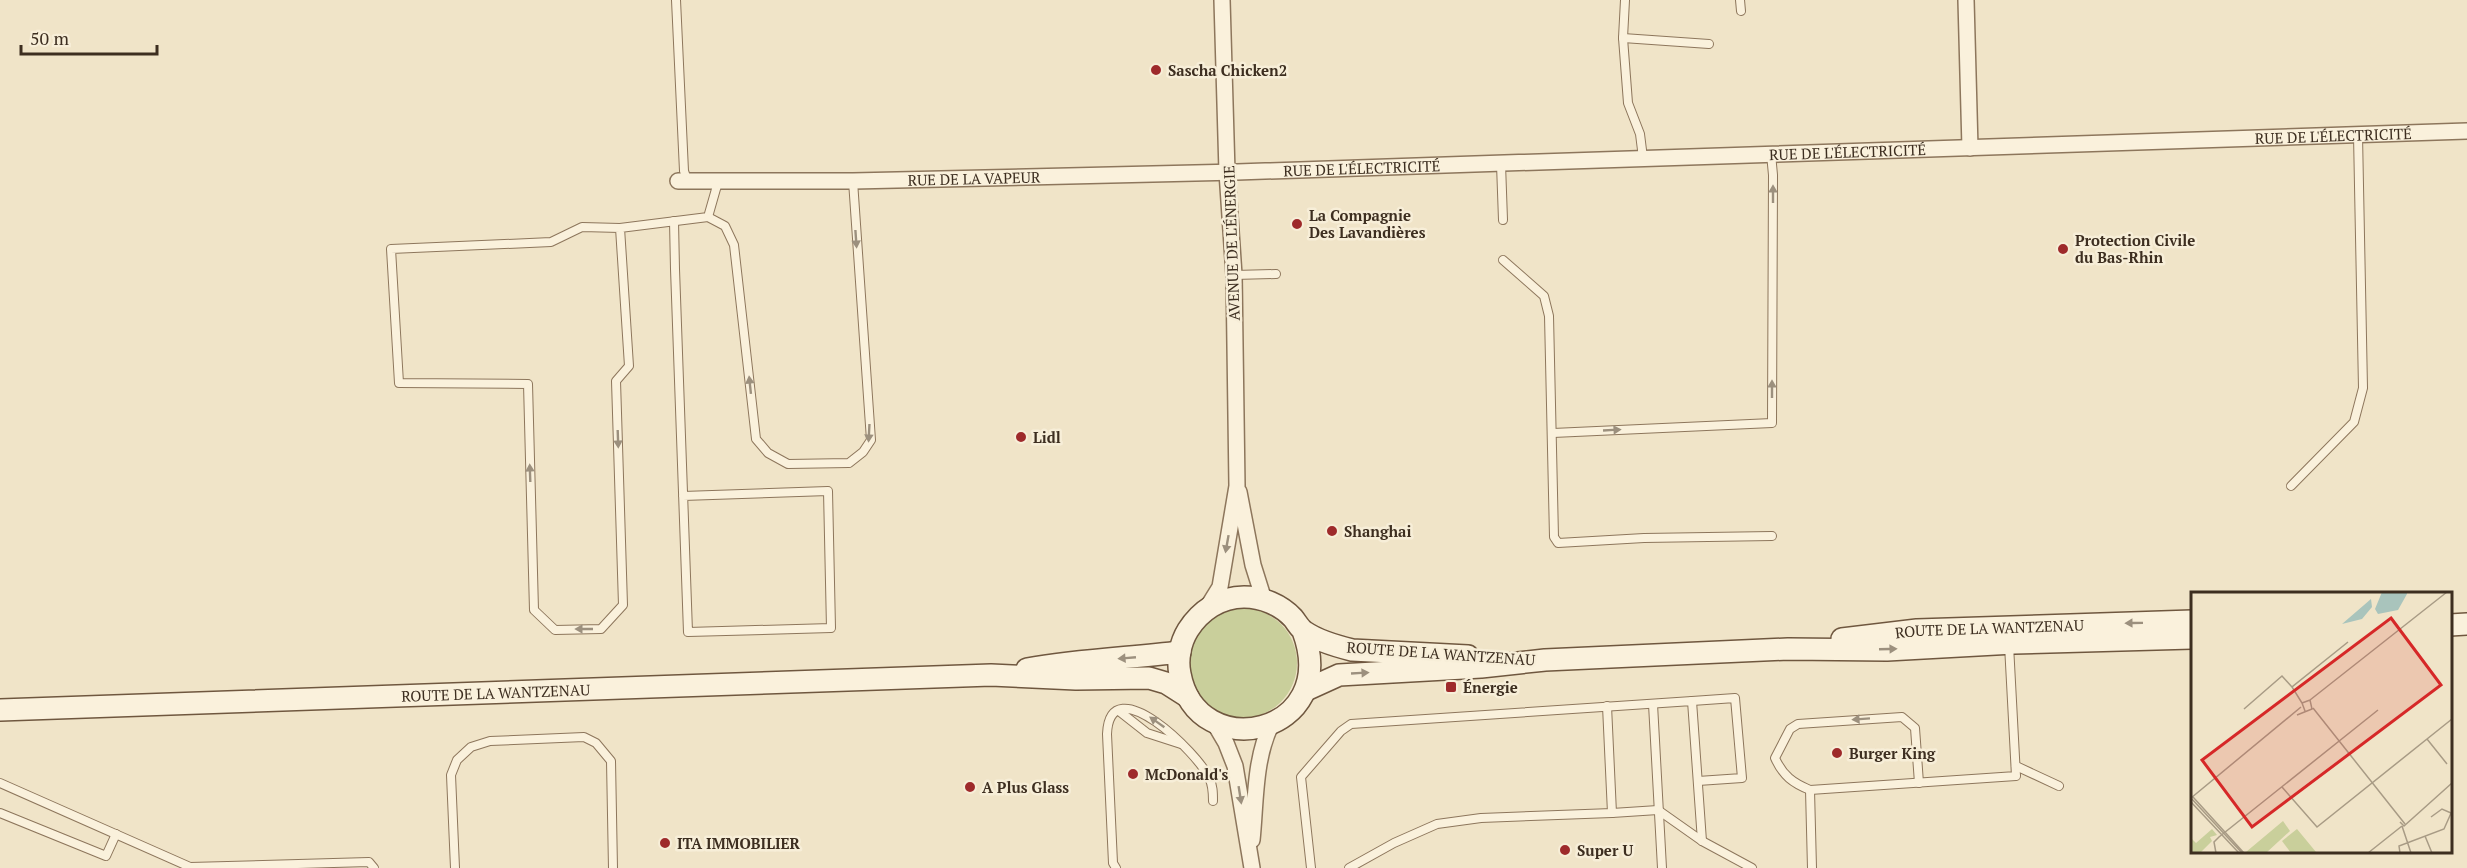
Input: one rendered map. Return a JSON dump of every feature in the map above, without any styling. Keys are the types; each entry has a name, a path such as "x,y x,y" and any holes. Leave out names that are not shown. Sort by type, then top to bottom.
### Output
{"main road":[{"path":"1235,598 1264,600 1280,607 1303,631 1310,650 1311,670 1305,690 1297,704 1286,715 1272,723 1242,729 1227,727 1199,711 1188,697 1179,667 1180,652 1185,635 1194,620 1207,608 1235,598"},
{"name":"ROUTE DE LA WANTZENAU","path":"1788,649 1839,639 1917,630 2191,621"},
{"path":"2452,625 2467,624"},
{"name":"ROUTE DE LA WANTZENAU","path":"1303,631 1352,650 1545,660"},
{"name":"ROUTE DE LA WANTZENAU","path":"1305,690 1339,675 1481,667 1545,660 1788,649 1887,650 2009,643 2191,638"},
{"name":"ROUTE DE LA WANTZENAU","path":"991,675 1074,660 1125,658 1180,652"},
{"name":"ROUTE DE LA WANTZENAU","path":"0,710 991,675 1076,680 1149,678 1166,683 1188,697"}],"street":[{"name":"AVENUE DE L'ÉNERGIE","path":"1207,608 1220,587 1237,486 1234,275 1227,172 1222,0"},
{"path":"1966,0 1970,148"},
{"name":"RUE DE L'ÉLECTRICITÉ","path":"1227,172 2467,131"},
{"name":"RUE DE LA VAPEUR","path":"683,182 852,181 1227,172"},
{"name":"AVENUE DE L'ÉNERGIE","path":"1237,486 1253,565 1264,600"},
{"path":"1213,721 1235,766 1251,862"},
{"path":"1251,862 1260,765 1264,739 1272,723"}],"lane":[{"path":"676,0 683,182"},
{"path":"1624,0 1623,38 1628,103 1640,134 1643,159"},
{"path":"1740,0 1741,11"},
{"path":"1623,38 1709,44"},
{"path":"2290,486 2354,422 2363,388 2358,135"},
{"path":"1553,433 1772,423 1773,174 1771,154"},
{"path":"1501,164 1503,220"},
{"path":"620,228 629,366 616,381 623,605 601,629 555,630 534,610 528,384 399,383 391,249 551,242 582,227 620,228 708,217 726,226 734,245 756,439 768,453 788,464 849,463 863,452 871,440 852,181"},
{"path":"708,217 718,182"},
{"path":"674,221 683,496 688,632 831,628 828,491 683,496"},
{"path":"1503,260 1544,296 1549,316 1554,537 1558,543 1644,538 1772,536"},
{"path":"1234,275 1276,274"},
{"path":"1919,783 1916,728 1902,717 1798,724 1790,729 1775,759 1780,770 1791,782 1810,790 1919,783 2016,776 2009,643"},
{"path":"1311,868 1301,777 1341,731 1351,724 1735,698 1742,778 1698,781"},
{"path":"1692,701 1702,841"},
{"path":"1653,704 1662,868"},
{"path":"1607,706 1612,813"},
{"path":"1116,868 1113,863 1107,734 1111,717 1119,711 1135,710 1167,729 1209,777 1213,801"},
{"path":"1119,711 1147,732 1183,745"},
{"path":"455,868 451,775 457,760 471,747 490,741 584,737 596,743 610,761 613,868"},
{"path":"2016,766 2059,786"},
{"path":"0,783 190,867 369,862 374,868"},
{"path":"1810,790 1812,868"},
{"path":"1349,868 1394,843 1437,824 1481,818 1658,810 1702,841 1752,868"},
{"path":"0,813 106,856 116,834"}],"green space":[{"path":"1242,608 1263,612 1281,624 1293,642 1297,663 1293,684 1281,702 1263,714 1242,718 1221,714 1203,702 1191,684 1187,663 1191,642 1203,624 1221,612"}],"place":[{"name":"Sascha Chicken2","path":"1156,70"},
{"name":"La Compagnie Des Lavandières","path":"1297,224"},
{"name":"Protection Civile du Bas-Rhin","path":"2063,249"},
{"name":"Lidl","path":"1021,437"},
{"name":"Shanghai","path":"1332,531"},
{"name":"Énergie","path":"1451,687"},
{"name":"Burger King","path":"1837,753"},
{"name":"McDonald's","path":"1133,774"},
{"name":"A Plus Glass","path":"970,787"},
{"name":"ITA IMMOBILIER","path":"665,843"},
{"name":"Super U","path":"1565,850"}]}
